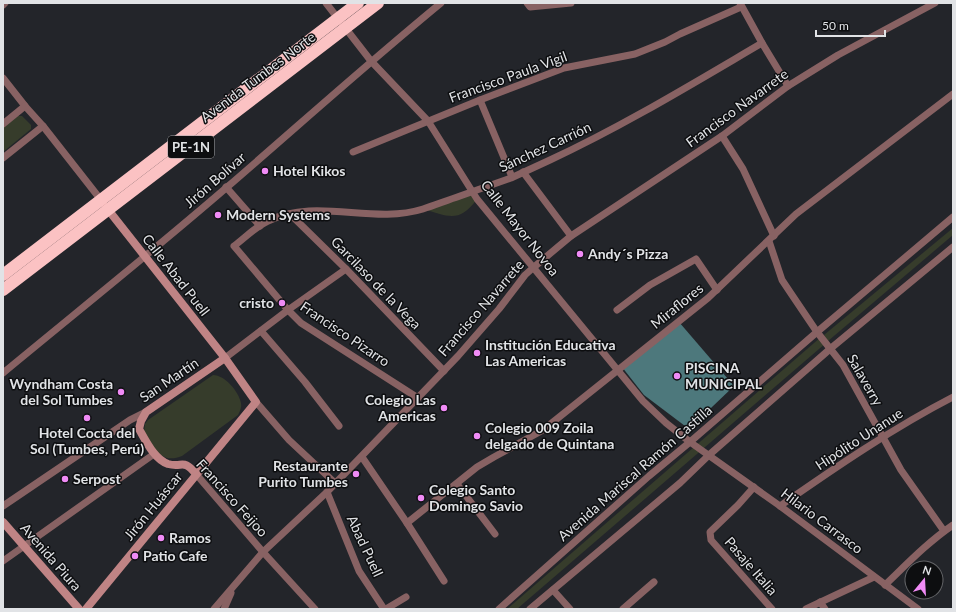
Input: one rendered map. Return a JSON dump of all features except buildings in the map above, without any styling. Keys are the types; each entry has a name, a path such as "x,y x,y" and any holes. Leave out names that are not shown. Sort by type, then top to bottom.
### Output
{"highway":[{"name":"Avenida Tumbes Norte","path":"3,275 358,3"},
{"name":"Avenida Tumbes Norte","path":"3,290 378,3"}],"main road":[{"name":"Calle Abad Puell","path":"101,200 225,358 256,402"},
{"name":"San Martín","path":"146,412 225,358"},
{"name":"Jirón Huáscar","path":"86,609 256,402"},
{"name":"Francisco Feijoo","path":"146,412 139,429 154,454 168,464 184,464 189,466 196,474"},
{"name":"Avenida Piura","path":"3,522 79,609"}],"street":[{"name":"Calle Mayor Novoa","path":"326,3 371,61 428,121 477,199 643,402 666,423 709,455"},
{"name":"Jirón Bolívar","path":"3,373 145,256 371,61 441,3"},
{"path":"527,3 530,7 571,3"},
{"name":"Francisco Navarrete","path":"214,609 234,588 263,552 362,457 444,371 499,309 524,275 571,236 722,136 788,86 838,55 935,3"},
{"path":"741,5 788,86"},
{"name":"Francisco Paula Vigil","path":"353,152 480,100 564,68 635,54 665,42 741,5"},
{"name":"Sánchez Carrión","path":"234,246 260,226 276,218 290,214 311,210 380,215 406,214 512,177 609,131 655,106 762,43"},
{"name":"Calle Abad Puell","path":"3,78 101,200"},
{"name":"Miraflores","path":"407,523 477,467 543,430 717,290 796,214 953,94"},
{"path":"480,100 512,177"},
{"path":"3,124 25,106"},
{"path":"3,158 43,126"},
{"name":"Salaverry","path":"722,136 743,169 771,239 782,280 817,332 843,365 901,470 944,531"},
{"path":"522,172 571,236"},
{"path":"226,187 260,226"},
{"name":"Garcilaso de la Vega","path":"290,214 444,371"},
{"name":"Avenida Mariscal Ramón Castilla","path":"499,609 649,476 953,216"},
{"name":"Francisco Pizarro","path":"234,246 288,310 301,322 418,398"},
{"path":"530,609 680,483 709,455 830,349 953,247"},
{"path":"617,310 650,284 696,259 717,290"},
{"name":"San Martín","path":"225,358 288,310 346,270"},
{"path":"261,331 305,382 339,426"},
{"name":"Hipólito Unanue","path":"780,506 929,409 953,397"},
{"path":"946,401 953,404"},
{"name":"Calle Abad Puell","path":"256,402 289,440 335,483"},
{"name":"San Martín","path":"3,506 130,420 146,412"},
{"path":"3,561 154,454"},
{"name":"Hilario Carrasco","path":"709,455 918,609"},
{"path":"362,457 444,581"},
{"name":"Francisco Feijoo","path":"196,474 263,552 315,609"},
{"path":"457,484 495,534"},
{"name":"Pasaje Italia","path":"754,487 710,532 711,540 772,609"},
{"name":"Abad Puell","path":"327,492 359,570 385,609"},
{"path":"885,585 953,524"},
{"path":"806,609 874,578"},
{"path":"623,609 654,582"},
{"path":"224,609 234,588"},
{"path":"553,590 570,609"},
{"path":"385,609 406,597"},
{"path":"820,602 825,609"}],"green space":[{"path":"18,116 22,116 31,125 31,129 3,152 3,128"},
{"path":"473,191 477,199 471,207 459,215 446,216 423,209"},
{"path":"953,228 953,235 828,341 824,335"},
{"path":"821,337 826,343 517,609 507,609"},
{"path":"213,375 227,381 234,389 240,399 241,404 241,409 238,415 182,456 168,458 163,456 154,448 144,431 145,424 148,420"}],"water":[{"name":"PISCINA MUNICIPAL","path":"679,322 734,386 689,429 644,395 622,367"}],"place":[{"name":"Hotel Kikos","path":"265,171"},
{"name":"Modern Systems","path":"218,215"},
{"name":"Andy´s Pizza","path":"580,254"},
{"name":"cristo","path":"282,303"},
{"name":"Institución Educativa Las Americas","path":"477,353"},
{"name":"PISCINA MUNICIPAL","path":"677,376"},
{"name":"Wyndham Costa del Sol Tumbes","path":"121,392"},
{"name":"Colegio Las Americas","path":"444,408"},
{"name":"Hotel Cocta del Sol (Tumbes, Perú)","path":"87,418"},
{"name":"Colegio 009 Zoila delgado de Quintana","path":"477,436"},
{"name":"Restaurante Purito Tumbes","path":"356,474"},
{"name":"Serpost","path":"65,479"},
{"name":"Colegio Santo Domingo Savio","path":"421,498"},
{"name":"Ramos","path":"161,538"},
{"name":"Patio Cafe","path":"135,556"}]}
